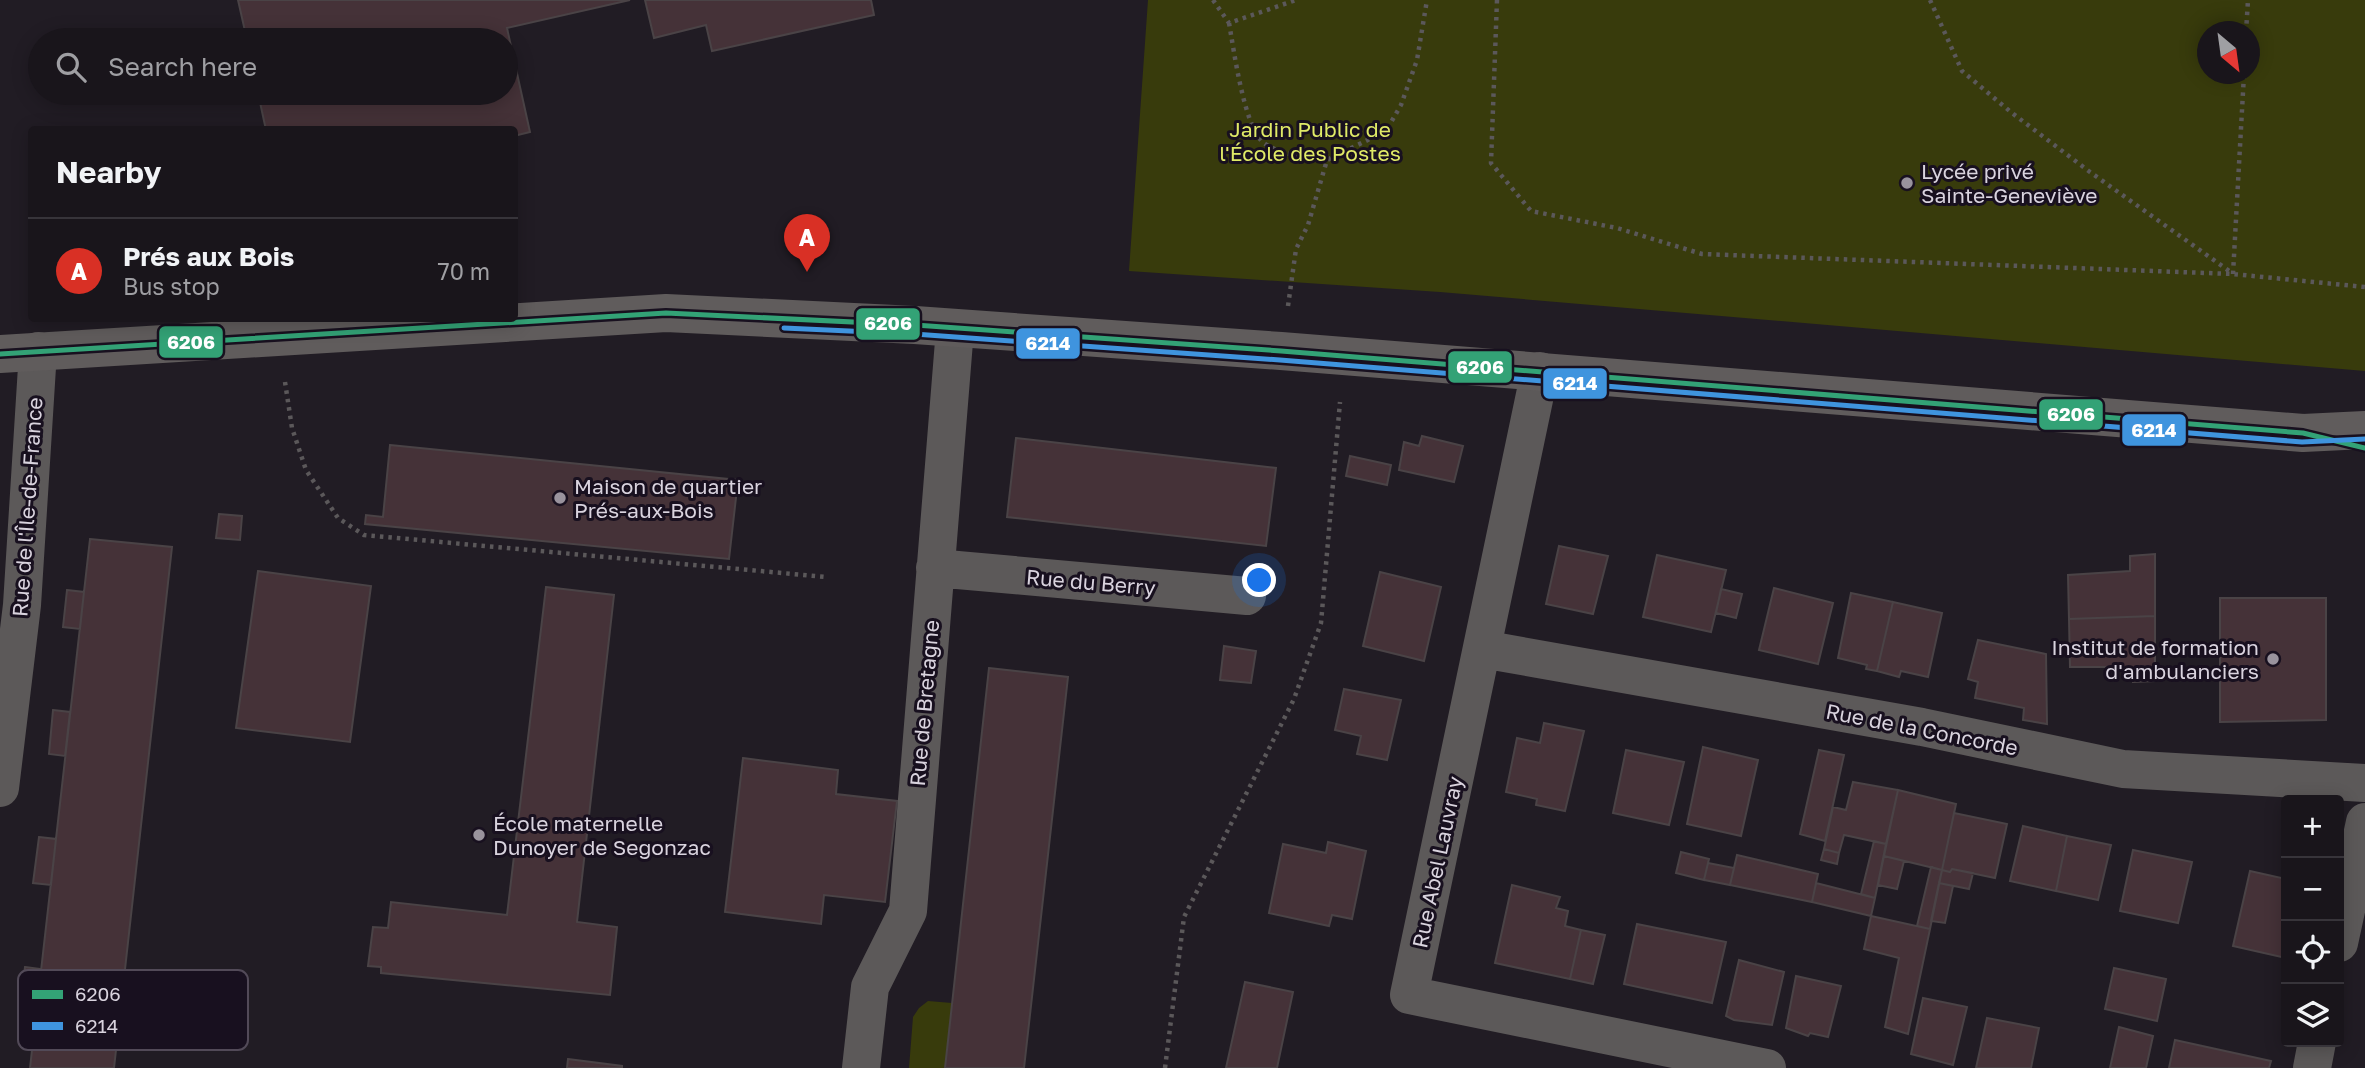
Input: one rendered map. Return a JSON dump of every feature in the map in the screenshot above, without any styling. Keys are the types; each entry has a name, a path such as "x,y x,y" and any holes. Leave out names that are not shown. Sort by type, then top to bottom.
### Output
{"main road":[{"path":"0,354 666,313 1281,351 2304,433 2365,430"},
{"path":"2304,433 2365,448"}],"street":[{"name":"Rue de Bretagne","path":"861,1068 870,987 908,911 955,329"},
{"name":"Rue de l'Île-de-France","path":"0,788 22,605 38,351"},
{"name":"Rue Abel Lauvray","path":"1540,371 1409,995 1768,1068"},
{"name":"Rue du Berry","path":"935,568 1247,596"},
{"name":"Rue de la Concorde","path":"1482,649 1909,725 2123,769 2365,783"},
{"path":"2344,921 2365,822"},
{"path":"2312,1068 2317,1047"}],"path":[{"path":"1213,0 1229,23 1245,108 1262,142 1287,153 1327,160 1386,131 1401,105 1417,60 1427,0"},
{"path":"1229,23 1296,0"},
{"path":"1497,0 1491,163 1531,211 1617,229 1702,254 2233,274 2365,287"},
{"path":"1930,0 1962,71 2090,172 2233,274"},
{"path":"2247,21 2248,0"},
{"path":"2233,274 2243,84"},
{"path":"1281,351 1296,249 1308,225 1327,160"},
{"path":"279,337 292,428 306,470 338,518 364,535 827,577"},
{"path":"1165,1068 1184,918 1294,699 1321,623 1344,356"}],"green space":[{"name":"Lycée privé Sainte-Geneviève","path":"1148,0 2365,0 2365,371 1440,292 1129,271"},
{"path":"928,1001 952,1003 945,1068 909,1068 913,1017"}],"building":[{"path":"238,0 630,0 507,28 244,28"},
{"path":"645,0 871,0 874,15 712,51 706,25 654,38"},
{"path":"518,78 530,132 518,135 518,126 265,126 261,105 518,105"},
{"path":"1422,436 1463,446 1454,482 1399,470 1404,442 1419,446"},
{"path":"1016,438 1276,468 1266,546 1007,517"},
{"name":"Maison de quartier Prés-aux-Bois","path":"390,445 738,480 729,559 365,524 366,515 383,517"},
{"path":"1350,456 1391,465 1387,485 1346,476"},
{"path":"219,514 242,516 240,540 216,538"},
{"path":"90,539 172,547 125,970 41,970"},
{"path":"1559,546 1608,556 1593,614 1546,604"},
{"path":"2155,554 2155,616 2069,619 2068,575 2130,571 2130,556"},
{"path":"1657,555 1726,570 1711,632 1643,617"},
{"path":"258,571 371,586 350,742 236,728"},
{"path":"1380,572 1441,587 1424,661 1363,646"},
{"path":"546,587 614,595 577,922 617,927 610,995 381,973 381,967 368,966 373,927 388,928 391,902 507,915"},
{"path":"1774,588 1833,603 1818,664 1759,650"},
{"path":"1721,589 1742,594 1736,618 1716,613"},
{"path":"67,590 84,592 80,629 63,627"},
{"path":"1851,593 1893,602 1877,671 1866,669 1867,665 1838,658"},
{"name":"Institut de formation d'ambulanciers","path":"2220,598 2326,598 2326,720 2220,722"},
{"path":"1893,602 1942,613 1928,677 1901,671 1899,677 1877,671"},
{"path":"2155,616 2155,681 2133,682 2132,667 2070,667 2069,619"},
{"path":"1978,640 2046,654 2047,724 2023,720 2024,708 1975,698 1978,682 1968,679"},
{"path":"1224,646 1256,651 1251,683 1220,680"},
{"path":"989,668 1068,677 1024,1068 945,1068"},
{"path":"1344,689 1401,700 1387,760 1357,754 1361,736 1335,730"},
{"path":"53,710 70,712 65,756 49,754"},
{"path":"1544,723 1584,731 1565,811 1536,805 1537,799 1506,792 1517,738 1540,743"},
{"path":"1703,747 1758,760 1741,836 1687,824"},
{"path":"1626,750 1684,762 1669,825 1613,813"},
{"path":"1819,750 1844,755 1825,841 1800,834"},
{"path":"743,758 838,770 836,794 897,801 885,902 824,895 821,924 725,912"},
{"path":"1853,782 1898,790 1886,844 1844,835 1839,853 1824,849 1833,807 1846,810"},
{"path":"1898,790 1956,804 1942,870 1884,856"},
{"path":"1954,813 2007,824 1995,878 1952,869 1950,872 1942,870"},
{"path":"2023,826 2067,836 2056,891 2010,881"},
{"path":"2067,836 2111,845 2098,900 2056,891"},
{"path":"39,837 56,839 51,885 33,883"},
{"path":"1874,841 1886,844 1875,898 1861,894"},
{"path":"1328,842 1366,851 1352,919 1332,915 1329,926 1269,913 1283,844 1326,853"},
{"path":"1824,849 1839,853 1837,864 1821,860"},
{"path":"2133,850 2192,862 2178,923 2120,911"},
{"path":"1681,852 1709,859 1704,880 1676,873"},
{"path":"1737,855 1818,874 1812,902 1730,885"},
{"path":"1884,856 1904,861 1897,889 1878,885"},
{"path":"1708,863 1734,868 1730,885 1704,880"},
{"path":"1931,867 1942,870 1930,929 1917,926"},
{"path":"1952,869 1973,873 1969,889 1939,883 1942,870 1950,872"},
{"path":"2250,871 2281,878 2281,957 2233,946"},
{"path":"1816,883 1875,898 1871,916 1812,902"},
{"path":"1939,883 1953,886 1945,923 1931,921"},
{"path":"1512,885 1560,897 1556,908 1568,911 1565,926 1581,930 1570,979 1495,963"},
{"path":"1871,916 1930,929 1908,1034 1885,1027 1899,958 1864,949"},
{"path":"1637,924 1726,942 1712,1003 1624,984"},
{"path":"1581,930 1605,935 1593,984 1570,979"},
{"path":"1739,960 1784,972 1772,1025 1734,1020 1726,1016"},
{"path":"25,967 41,969 41,970 25,970"},
{"path":"2114,968 2166,979 2157,1021 2105,1009"},
{"path":"1796,976 1841,986 1828,1037 1810,1033 1808,1036 1786,1028"},
{"path":"1245,982 1293,992 1277,1068 1226,1068"},
{"path":"1923,998 1967,1007 1953,1065 1911,1054"},
{"path":"1987,1018 2039,1028 2031,1068 1976,1068"},
{"path":"2119,1027 2153,1036 2146,1068 2110,1068"},
{"path":"2175,1040 2271,1061 2269,1068 2169,1068"},
{"path":"32,1050 116,1050 114,1068 30,1068"},
{"path":"568,1059 622,1066 622,1068 567,1068"}],"transit line":[{"name":"6206","path":"0,354 666,313 915,325 1281,351 2303,433 2365,448"},
{"name":"6214","path":"784,328 914,334 1280,360 2302,442 2365,439"}],"place":[{"name":"Lycée privé Sainte-Geneviève","path":"1907,183"},
{"name":"Prés aux Bois","path":"807,272"},
{"name":"Maison de quartier Prés-aux-Bois","path":"560,498"},
{"name":"Institut de formation d'ambulanciers","path":"2273,659"},
{"name":"École maternelle Dunoyer de Segonzac","path":"479,835"}],"park label":[{"name":"Jardin Public de l'École des Postes","path":"1310,141"}]}
